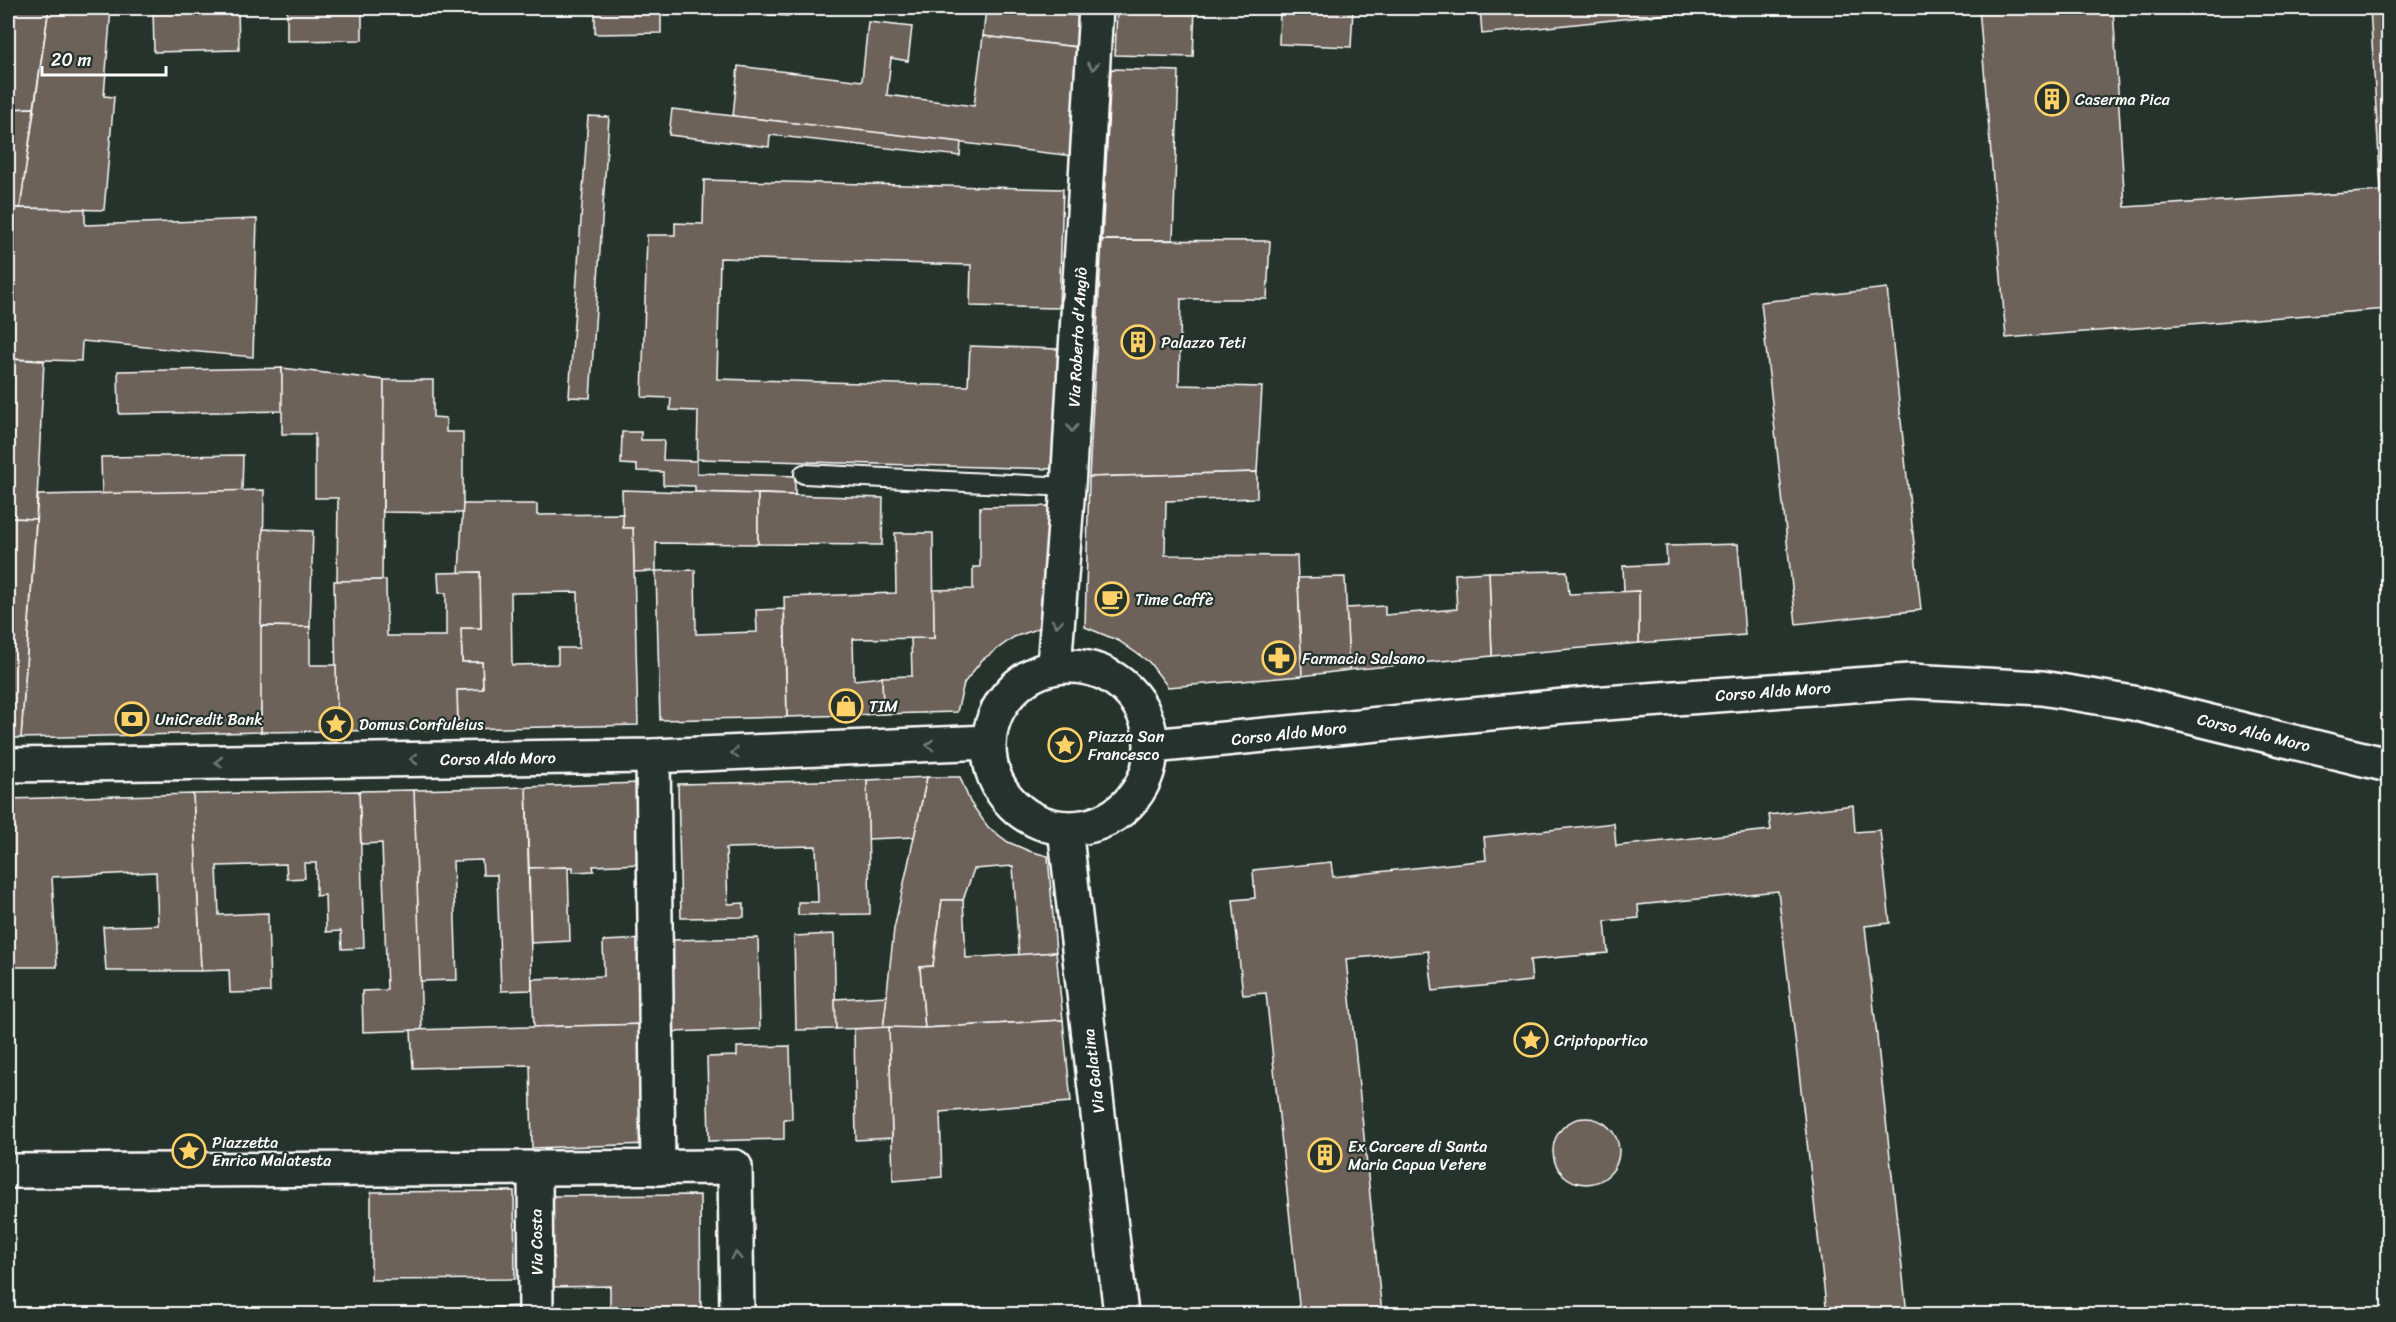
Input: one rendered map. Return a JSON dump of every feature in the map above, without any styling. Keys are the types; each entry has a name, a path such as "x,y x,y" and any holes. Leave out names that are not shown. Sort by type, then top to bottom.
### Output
{"main road":[{"name":"Via Roberto d'Angiò","path":"1054,667 1068,487 1096,8"},
{"path":"1078,666 1101,672 1122,684 1138,701 1148,723 1152,746 1147,773 1135,796 1116,814 1092,825 1065,828 1040,823 1019,810 1002,791 992,768 989,742 994,717 1008,693 1029,677 1054,667 1078,666"},
{"name":"Corso Aldo Moro","path":"1152,746 1564,706 1910,681 2042,688 2133,703 2388,765"},
{"name":"Corso Aldo Moro","path":"8,765 653,756 989,742"},
{"path":"653,756 658,1168"},
{"name":"Via Galatina","path":"1065,828 1121,1314"},
{"path":"8,1171 735,1167 737,1314"},
{"name":"Via Costa","path":"535,1169 536,1314"}],"lane":[{"path":"804,474 1068,487"}],"building":[{"path":"8,8 49,8 34,108 8,109"},
{"path":"49,8 111,8 104,96 114,97 104,210 20,208"},
{"path":"153,8 238,8 239,50 154,52"},
{"path":"287,8 362,8 362,40 287,41"},
{"path":"476,8 543,8 543,9 476,10"},
{"path":"595,8 661,8 661,33 595,34"},
{"path":"675,8 789,8 788,16"},
{"path":"986,8 1089,17 1085,48 983,36"},
{"path":"1117,8 1195,8 1193,57 1115,55"},
{"path":"1280,8 1353,8 1351,47 1279,44"},
{"path":"1480,8 1725,8 1482,34"},
{"name":"Caserma Pica","path":"1979,8 2113,8 2125,207 2381,191 2370,8 2388,8 2388,309 2006,338"},
{"path":"868,22 912,27 908,61 891,58 887,95 974,106 983,36 1085,48 1073,156 733,116 738,66 862,81"},
{"path":"1111,69 1179,71 1173,240 1102,240"},
{"path":"34,108 20,208 8,208 8,109"},
{"path":"672,109 961,142 960,156 770,135 769,147 669,135"},
{"path":"588,116 609,117 590,398 569,397"},
{"path":"704,180 1063,189 1059,308 970,306 971,265 720,258 717,379 968,386 970,346 1058,349 1055,469 697,459 698,411 670,410 671,398 642,397 647,235 675,235 675,223 703,224"},
{"path":"8,208 85,209 85,225 257,219 253,357 82,341 81,361 8,359"},
{"name":"Palazzo Teti","path":"1102,240 1270,241 1267,299 1181,299 1179,385 1262,387 1257,472 1089,477"},
{"path":"1887,288 1921,610 1796,624 1761,302"},
{"path":"8,359 44,361 36,519 8,518"},
{"path":"282,368 283,411 119,414 118,371"},
{"path":"282,368 384,380 382,580 337,581 338,498 315,498 315,434 282,434"},
{"path":"384,380 433,380 433,417 446,418 446,432 463,432 463,513 383,512"},
{"path":"622,432 641,432 641,440 664,440 663,460 697,461 697,473 795,476 795,495 695,492 695,486 663,485 663,472 637,471 637,465 621,464"},
{"path":"243,455 242,491 102,494 101,457"},
{"path":"1257,472 1257,498 1166,501 1165,555 1297,556 1302,676 1168,687 1149,662 1119,641 1085,627 1089,477"},
{"path":"264,490 261,732 21,738 38,495"},
{"path":"622,490 758,494 758,544 656,543 656,571 634,572 633,528 623,528"},
{"path":"758,494 883,498 882,545 758,544"},
{"path":"463,504 537,504 537,515 623,514 623,528 633,528 638,725 458,729 457,690 483,689 482,662 462,662 461,628 481,628 480,572 459,573","holes":["578,592 579,648 558,648 558,664 512,665 511,593"]},
{"path":"1049,506 1049,625 1014,637 982,660 964,683 957,712 883,714 882,677 912,676 911,638 934,638 933,590 973,589 973,567 980,567 980,507"},
{"path":"8,518 36,519 21,738 8,738"},
{"path":"263,529 313,531 310,627 261,626"},
{"path":"895,533 933,533 934,638 853,639 854,680 882,677 883,714 787,717 784,597 896,593"},
{"path":"1738,544 1745,635 1639,643 1639,591 1624,592 1623,566 1667,564 1666,546"},
{"path":"695,570 696,634 757,632 756,610 784,609 787,717 660,720 656,571"},
{"path":"1567,571 1569,594 1639,591 1639,643 1492,656 1489,572"},
{"path":"480,572 481,628 461,628 462,662 482,662 483,689 457,690 458,729 337,731 334,581 386,580 387,636 446,636 446,593 439,593 438,573"},
{"path":"1489,572 1492,656 1349,670 1346,608 1385,606 1385,615 1457,609 1455,574"},
{"path":"1345,577 1349,670 1302,676 1298,578"},
{"path":"261,626 310,627 310,665 336,665 337,731 261,732"},
{"path":"927,777 960,777 970,802 988,827 1008,842 1048,856 1056,952 1019,955 1013,866 974,869 963,900 942,900 933,966 920,967 925,1028 883,1028 894,929"},
{"path":"927,777 914,837 868,839 867,780"},
{"path":"867,780 870,914 798,915 798,902 818,902 816,846 726,848 728,904 744,903 744,917 681,918 678,784"},
{"path":"639,783 642,864 593,866 594,871 573,872 573,867 529,868 526,787"},
{"path":"526,787 532,990 501,991 497,875 483,875 482,860 453,861 457,980 420,981 414,790"},
{"path":"414,790 422,1030 363,1032 362,991 387,990 382,843 361,844 359,791"},
{"path":"359,791 364,948 342,949 341,931 326,932 325,895 316,896 316,863 304,863 305,878 287,879 286,864 217,866 219,915 268,913 270,992 230,993 229,970 201,971 193,794"},
{"path":"193,794 201,971 106,971 103,927 158,925 156,872 52,877 57,967 8,967 8,799"},
{"name":"Ex Carcere di Santa Maria Capua Vetere","path":"1853,805 1855,832 1880,830 1890,923 1865,926 1907,1314 1827,1314 1778,891 1638,905 1639,918 1605,921 1608,953 1530,960 1532,981 1433,991 1428,951 1346,959 1382,1314 1300,1314 1266,993 1243,995 1233,900 1255,898 1253,870 1331,862 1333,877 1486,860 1484,837 1614,823 1616,846 1771,830 1769,815"},
{"path":"568,867 570,941 531,943 529,868"},
{"path":"942,900 963,900 966,958 1056,952 1063,1020 925,1028 920,967 933,966"},
{"path":"834,934 836,1029 796,1030 794,936"},
{"path":"758,938 760,1029 672,1032 670,940"},
{"path":"646,939 648,1024 534,1027 532,979 604,976 603,941"},
{"path":"887,996 883,1028 836,1029 835,999"},
{"path":"1063,1020 1071,1102 940,1112 942,1177 893,1181 889,1027 925,1028"},
{"path":"648,1024 651,1144 532,1148 530,1065 413,1068 411,1030"},
{"path":"889,1027 892,1138 856,1140 854,1029"},
{"path":"790,1046 792,1119 784,1119 784,1139 709,1141 707,1057 737,1056 737,1047"},
{"path":"1579,1118 1593,1118 1605,1123 1614,1132 1619,1151 1617,1164 1610,1175 1593,1184 1579,1184 1567,1179 1558,1170 1553,1158 1553,1144 1558,1132 1567,1123"},
{"path":"514,1191 515,1279 371,1280 371,1192"},
{"path":"700,1195 701,1314 610,1314 610,1286 553,1287 552,1196"},
{"path":"520,1306 520,1314 445,1314 445,1310"}],"place":[{"name":"Caserma Pica","path":"2052,99"},
{"name":"Palazzo Teti","path":"1138,342"},
{"name":"Time Caffè","path":"1112,599"},
{"name":"Farmacia Salsano","path":"1279,658"},
{"name":"TIM","path":"846,706"},
{"name":"UniCredit Bank","path":"132,719"},
{"name":"Domus Confuleius","path":"336,724"},
{"name":"Piazza San Francesco","path":"1065,745"},
{"name":"Criptoportico","path":"1531,1040"},
{"name":"Piazzetta Enrico Malatesta","path":"189,1151"},
{"name":"Ex Carcere di Santa Maria Capua Vetere","path":"1325,1155"}]}
